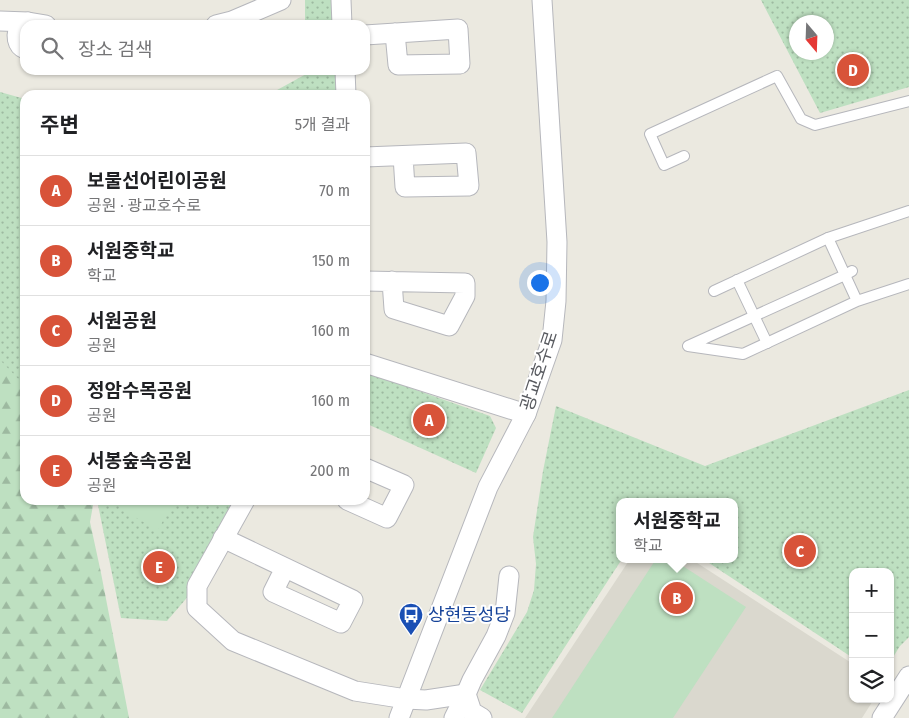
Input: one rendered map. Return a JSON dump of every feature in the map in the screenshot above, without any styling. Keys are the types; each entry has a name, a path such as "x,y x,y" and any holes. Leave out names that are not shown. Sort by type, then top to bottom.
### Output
{"street":[{"path":"238,20 281,0"},
{"path":"341,0 342,20"},
{"name":"광교호수로","path":"399,718 488,487 526,414 552,340 556,301 557,242 542,0"},
{"path":"0,21 20,23"},
{"path":"20,28 18,44 20,46"},
{"path":"370,35 395,33"},
{"path":"345,75 346,90"},
{"path":"370,157 403,156"},
{"path":"370,281 392,281"},
{"path":"370,365 526,414"},
{"path":"358,505 386,518 404,485 370,470"},
{"path":"242,505 197,586 197,608 233,641 355,691 406,699 426,700 466,694"},
{"path":"223,538 285,568"},
{"path":"454,718 496,636 505,612 509,576"},
{"path":"882,718 909,676"},
{"path":"466,694 472,712 482,718"}],"lane":[{"path":"684,156 664,165 650,134 778,76 801,119 815,125 909,101"},
{"path":"714,291 828,238 909,211"},
{"path":"828,238 849,273 857,302"},
{"path":"849,273 688,346 743,354 857,302 909,284"},
{"path":"737,280 767,343"}],"shaded area":[{"path":"627,563 697,563 849,661 849,703 871,703 862,718 525,718"}],"green space":[{"path":"305,0 341,0 342,20 305,20"},
{"path":"761,0 909,0 909,87 820,113 792,60 834,60 834,15 789,15 789,54"},
{"path":"304,75 345,75 347,90 277,90"},
{"path":"0,92 20,98 20,381 0,360"},
{"path":"0,115 20,117 20,505 93,505 90,522 129,718 0,718"},
{"path":"370,374 490,416 496,428 476,473 370,425"},
{"path":"909,390 909,637 894,656 894,568 849,568 849,655 709,563 738,563 738,498 616,498 616,563 619,563 522,713 480,690 527,612 534,590 536,564 533,537 543,471 556,406 705,466"},
{"path":"98,505 242,505 197,586 167,621 121,618"},
{"path":"122,505 171,505 158,530 120,509"},
{"path":"653,563 678,563 746,607 673,718 552,718"}],"place":[{"name":"정암수목공원","path":"853,70"},
{"name":"보물선어린이공원","path":"429,420"},
{"name":"서원공원","path":"800,551"},
{"name":"서봉숲속공원","path":"159,567"},
{"name":"서원중학교","path":"677,598"},
{"name":"상현동성당","path":"411,636"}]}
